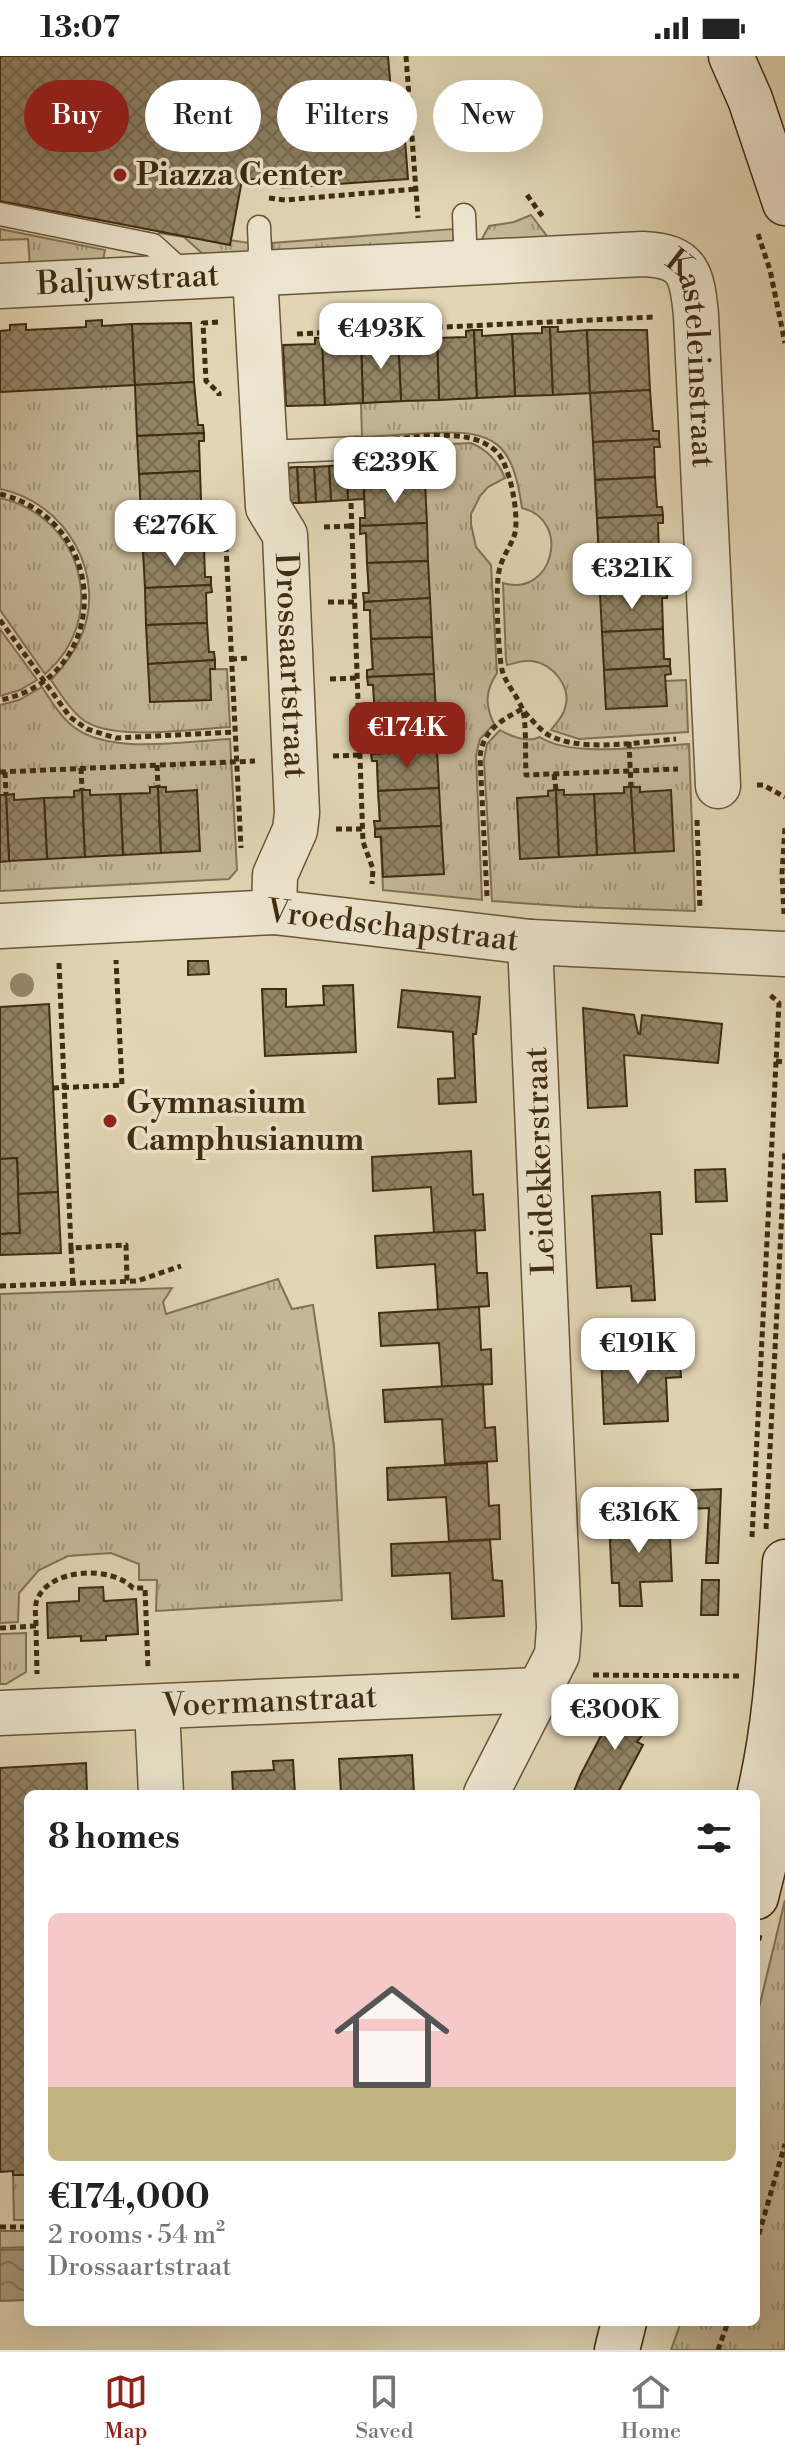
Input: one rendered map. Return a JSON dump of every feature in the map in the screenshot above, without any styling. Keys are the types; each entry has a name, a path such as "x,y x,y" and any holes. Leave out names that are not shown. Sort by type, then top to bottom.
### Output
{"street":[{"path":"731,56 750,99 785,203"},
{"name":"Kasteleinstraat","path":"255,275 660,255 680,262 688,271 696,315 716,737 707,787"},
{"name":"Baljuwstraat","path":"0,286 255,275"},
{"name":"Drossaartstraat","path":"255,275 268,507 285,535 297,813 295,830 275,875 274,912"},
{"name":"Vroedschapstraat","path":"0,926 274,912 530,942 776,944"},
{"name":"Leidekkerstraat","path":"488,1790 557,1655 559,1628 530,942"},
{"path":"760,1792 775,1693 767,1548"},
{"name":"Voermanstraat","path":"19,1712 157,1708 543,1682"},
{"path":"157,1708 161,1790"},
{"path":"760,1881 785,1780"},
{"path":"617,2350 623,2326"},
{"path":"643,2350 649,2326"}],"lane":[{"path":"0,214 153,245 189,278"},
{"path":"464,215 466,264"},
{"path":"255,275 260,250 259,227"},
{"path":"267,452 358,448"}],"path":[{"path":"406,56 418,218"},
{"path":"257,197 285,200 416,189"},
{"path":"220,405 219,393 206,381 203,323 259,329 696,315"},
{"path":"358,448 363,442 461,437 487,443 500,454 509,476 515,509 515,533 502,557 497,579 502,669 522,709 546,734 567,742 586,744 716,737"},
{"path":"0,494 36,508 55,523 69,541 85,585 85,607 76,639 66,658 43,680 24,692 0,700"},
{"path":"223,501 241,853"},
{"path":"351,503 363,842 373,869 369,923"},
{"path":"0,620 70,717 99,734 128,738 235,732"},
{"path":"522,709 526,775 695,769 707,787 700,913 715,913"},
{"path":"488,937 481,745 490,731 522,709"},
{"path":"629,742 631,787"},
{"path":"6,795 2,772 197,763"},
{"path":"157,765 158,787"},
{"path":"81,768 82,790"},
{"path":"554,774 556,790"},
{"path":"767,1548 779,1003 759,985 776,944 785,827"},
{"path":"53,1088 122,1085 118,997"},
{"path":"60,999 73,1284"},
{"path":"776,1061 785,1062"},
{"path":"767,1548 785,1150"},
{"path":"71,1248 126,1245 127,1281"},
{"path":"0,1286 137,1281 181,1266"},
{"path":"19,1712 36,1626 36,1601 46,1589 61,1580 89,1572 115,1575 133,1588 145,1588 145,1629"},
{"path":"0,1628 36,1626"},
{"path":"543,1682 745,1676"},
{"path":"760,2230 785,2144"},
{"path":"774,2182 782,2185"},
{"path":"0,2227 24,2227"},
{"path":"718,2350 727,2326"}],"green space":[{"path":"531,215 550,240 477,248 489,226 514,222"},
{"path":"0,229 105,250 103,260 30,268 28,239 0,240"},
{"path":"453,229 454,250 272,258 272,243"},
{"path":"160,230 250,243 250,260 205,256 184,237 159,233"},
{"path":"137,382 152,670 227,669 230,727 132,732 95,726 73,711 51,680 74,650 88,615 89,591 85,567 76,545 44,509 24,497 0,489 0,388"},
{"path":"591,393 606,708 665,681 686,680 688,732 579,739 551,730 565,708 566,692 559,678 540,663 526,661 507,665 506,660 503,583 520,585 534,579 544,569 550,556 551,541 547,527 538,515 522,508 513,468 506,455 486,438 471,434 453,432 362,437 361,403"},
{"path":"471,443 492,457 505,478 488,487 471,514 476,547 491,565 497,673 488,698 494,724 480,739 476,755 482,900 383,890 362,448"},
{"path":"0,498 28,509 51,526 68,547 78,572 81,599 77,626 65,651 45,674 0,610"},
{"path":"0,629 37,680 20,690 0,696"},
{"path":"42,687 68,722 83,733 101,740 167,744 230,739 237,870 229,879 0,891 0,705 19,700"},
{"path":"500,730 520,738 540,737 553,743 590,749 689,744 695,911 492,901 484,760 487,744"},
{"path":"278,1279 292,1309 313,1305 334,1446 342,1600 156,1611 157,1580 139,1580 139,1564 111,1553 68,1556 39,1570 19,1593 18,1622 0,1623 0,1294 172,1288 163,1302 166,1314"},
{"path":"26,1633 26,1672 6,1684 0,1684 0,1634"},
{"path":"785,1900 785,2350 671,2350 680,2326 760,2326 760,2003"},
{"path":"13,2175 24,2175 24,2220 14,2220"},
{"path":"0,2231 24,2231 24,2247 0,2248"}],"water":[{"path":"24,2249 24,2300 0,2301 0,2250"}],"building":[{"path":"0,56 388,56 390,80 277,80 277,152 406,152 408,179 282,188 281,177 242,180 230,245 0,201"},
{"path":"102,320 102,326 132,324 135,385 0,392 0,331 10,330 10,325 26,324 26,330 86,327 86,321"},
{"path":"191,323 194,382 135,385 132,324"},
{"path":"542,327 550,327 553,395 515,396 512,334 542,333"},
{"path":"550,327 558,327 558,332 587,330 590,393 553,395"},
{"path":"474,330 477,398 439,400 437,338 466,337 466,331"},
{"path":"474,330 482,330 482,336 512,334 515,396 477,398"},
{"path":"587,330 647,330 650,390 590,393"},
{"path":"398,334 406,334 406,340 437,338 439,400 401,401"},
{"path":"398,334 401,401 363,403 361,342 391,340 391,335"},
{"path":"315,338 322,338 325,405 286,406 283,345 315,344"},
{"path":"322,338 330,338 331,343 361,342 363,403 325,405"},
{"path":"194,382 198,425 203,425 204,433 137,436 135,385"},
{"path":"650,390 653,431 659,431 659,439 593,442 590,393"},
{"path":"204,433 204,441 199,441 200,471 139,474 137,436"},
{"path":"659,439 660,447 654,447 655,477 595,480 593,442"},
{"path":"363,464 364,499 348,500 346,465"},
{"path":"346,465 348,500 331,501 329,466"},
{"path":"329,466 331,501 316,502 314,467"},
{"path":"297,467 314,467 316,502 299,503"},
{"path":"297,467 299,503 283,503 281,468"},
{"path":"200,471 201,501 207,501 207,508 141,512 139,474"},
{"path":"655,477 657,507 662,507 663,515 597,518 595,480"},
{"path":"425,483 427,523 360,526 360,518 365,518 364,487"},
{"path":"207,508 208,517 202,517 204,547 143,550 141,512"},
{"path":"663,515 663,523 658,523 659,553 599,556 597,518"},
{"path":"427,523 428,561 367,563 366,533 360,534 360,526"},
{"path":"204,547 205,577 211,577 211,585 145,588 143,550"},
{"path":"659,553 661,583 666,582 667,590 600,593 599,556"},
{"path":"428,561 430,598 364,602 363,593 369,593 367,563"},
{"path":"211,585 212,592 206,593 207,623 146,625 145,588"},
{"path":"667,590 667,598 662,598 663,629 602,632 600,593"},
{"path":"430,598 432,637 371,639 370,610 364,610 364,602"},
{"path":"207,623 209,652 214,652 215,660 148,664 146,625"},
{"path":"663,629 664,659 670,659 670,666 604,670 602,632"},
{"path":"432,637 434,674 367,677 367,670 373,669 371,639"},
{"path":"215,660 215,669 210,669 211,700 150,702 148,664"},
{"path":"670,666 671,674 665,675 667,706 606,709 604,670"},
{"path":"434,674 436,712 375,715 373,685 368,685 367,677"},
{"path":"436,712 437,750 371,754 371,745 376,745 375,715"},
{"path":"437,750 439,788 378,791 377,761 372,761 371,754"},
{"path":"150,787 158,787 161,853 123,855 120,794 150,793"},
{"path":"158,787 166,787 166,792 197,790 200,851 161,853"},
{"path":"624,787 631,787 635,853 597,855 594,794 624,793"},
{"path":"631,787 640,787 640,792 671,790 674,851 635,853"},
{"path":"439,788 441,826 375,829 374,821 380,821 378,791"},
{"path":"82,790 85,857 47,859 44,798 74,797 74,791"},
{"path":"82,790 90,790 90,795 120,794 123,855 85,857"},
{"path":"556,790 559,857 520,859 517,798 548,796 548,791"},
{"path":"556,790 564,790 564,795 594,794 597,855 559,857"},
{"path":"14,794 14,800 44,798 47,859 9,861 6,795"},
{"path":"0,795 6,795 9,861 0,862"},
{"path":"441,826 444,874 383,877 381,837 375,837 375,829"},
{"path":"188,961 208,961 209,974 188,975"},
{"path":"353,985 356,1052 265,1056 262,989 286,989 286,1007 324,1005 323,986"},
{"path":"402,990 480,997 476,1034 473,1034 476,1102 439,1104 438,1079 455,1078 453,1032 398,1027"},
{"path":"49,1004 58,1192 18,1194 17,1158 0,1159 0,1007"},
{"path":"583,1008 634,1015 640,1034 642,1015 722,1024 718,1063 624,1055 627,1106 588,1108"},
{"path":"471,1151 473,1195 483,1194 485,1230 434,1233 431,1187 373,1191 372,1157"},
{"path":"17,1158 20,1233 0,1234 0,1159"},
{"path":"725,1169 727,1201 696,1202 695,1170"},
{"path":"58,1192 61,1253 0,1255 0,1234 20,1233 18,1194"},
{"path":"660,1192 662,1234 651,1234 655,1300 632,1301 631,1286 597,1288 592,1196"},
{"path":"475,1230 477,1273 487,1273 489,1306 438,1310 435,1264 377,1268 375,1236"},
{"path":"479,1307 481,1350 491,1349 492,1384 442,1387 439,1343 381,1346 379,1313"},
{"path":"679,1350 681,1377 666,1378 668,1421 604,1424 601,1354"},
{"path":"483,1384 485,1428 495,1427 497,1461 445,1464 442,1419 385,1422 383,1390"},
{"path":"487,1463 489,1506 499,1505 500,1539 449,1541 446,1497 388,1500 387,1468"},
{"path":"721,1489 718,1563 706,1563 709,1508 667,1510 667,1491"},
{"path":"669,1516 672,1581 640,1582 642,1606 620,1606 619,1583 612,1583 609,1520"},
{"path":"490,1540 493,1580 502,1581 504,1616 452,1619 450,1573 392,1576 391,1544"},
{"path":"702,1580 719,1580 718,1615 701,1615"},
{"path":"103,1587 104,1601 136,1599 138,1634 106,1636 106,1640 81,1641 81,1636 48,1638 47,1603 79,1601 79,1588"},
{"path":"617,1700 652,1711 637,1742 643,1745 619,1790 575,1790 606,1726 609,1729 613,1722"},
{"path":"412,1755 414,1790 341,1790 339,1759"},
{"path":"293,1760 295,1790 233,1790 232,1772 274,1770 273,1761"},
{"path":"86,1763 87,1790 24,1790 24,2175 13,2175 13,2171 0,2172 0,1768"}],"place":[{"name":"Piazza Center","path":"120,175"},
{"name":"Gymnasium Camphusianum","path":"110,1121"}]}
